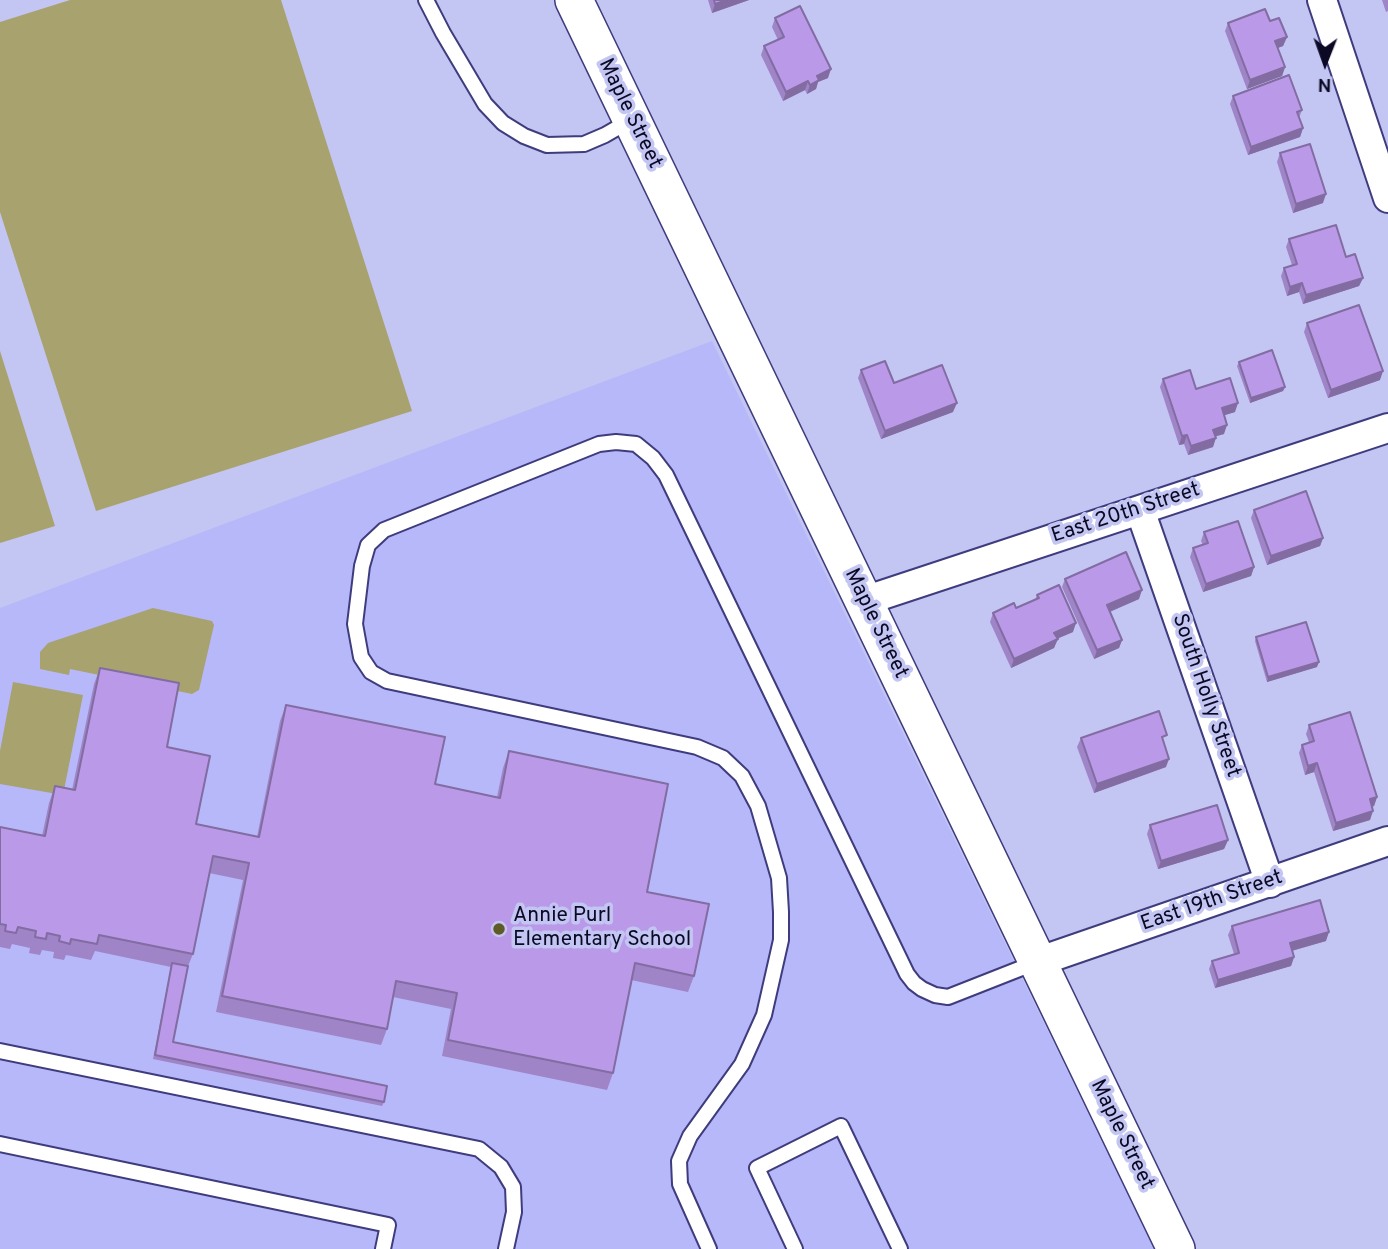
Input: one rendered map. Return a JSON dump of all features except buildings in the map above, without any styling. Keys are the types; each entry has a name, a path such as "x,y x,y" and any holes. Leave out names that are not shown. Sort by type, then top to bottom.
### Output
{"street":[{"name":"Maple Street","path":"574,0 1176,1249"},
{"path":"1322,0 1388,198"},
{"name":"East 20th Street","path":"864,601 1388,428"},
{"name":"South Holly Street","path":"1140,510 1270,883"},
{"name":"East 19th Street","path":"1037,962 1388,841"}],"lane":[{"path":"426,0 485,104 503,123 524,136 547,145 584,144 632,120"},
{"path":"709,1249 680,1184 679,1161 690,1136 743,1063 764,1015 781,940 779,878 758,806 742,776 723,758 697,747 387,681 371,672 361,657 355,624 362,566 368,545 384,530 599,444 636,444 653,458 666,475 907,974 922,989 948,997 1037,962"},
{"path":"0,1051 478,1149 501,1167 513,1187 514,1212 506,1249"},
{"path":"795,1249 757,1168 841,1126 900,1249"},
{"path":"0,1144 388,1225 383,1249"}],"shaded area":[{"path":"70,0 281,0 412,411 96,511 0,212 0,22"},
{"name":"Annie Purl Elementary School","path":"712,341 1154,1249 0,1249 0,608"},
{"path":"0,351 55,526 0,543"},
{"path":"153,608 212,621 214,625 199,690 192,694 70,669 69,675 40,669 40,652 48,643"},
{"path":"13,682 83,695 63,795 0,784 0,751"}],"place":[{"name":"Annie Purl Elementary School","path":"499,929"}]}
